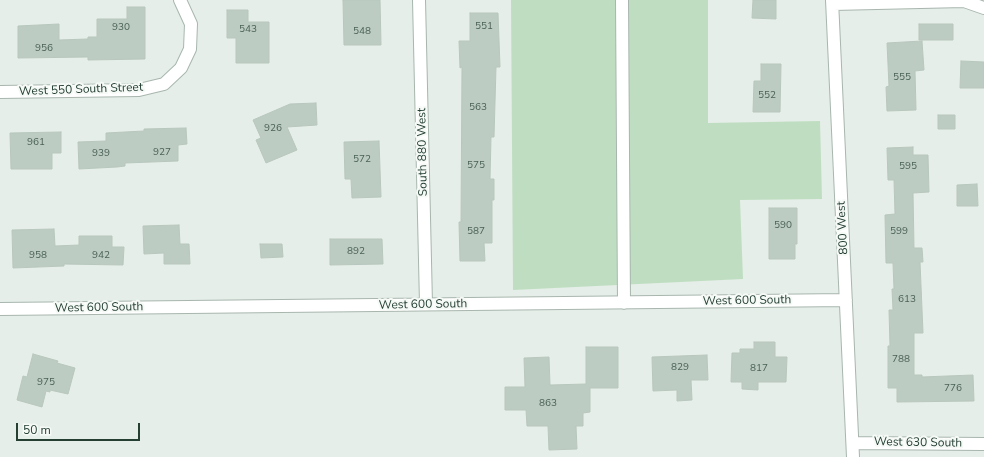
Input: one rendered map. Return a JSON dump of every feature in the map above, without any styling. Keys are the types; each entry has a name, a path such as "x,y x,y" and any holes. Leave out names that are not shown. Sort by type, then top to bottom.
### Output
{"street":[{"name":"West 550 South Street","path":"0,92 139,90 164,84 181,68 190,49 191,24 180,0"},
{"name":"South 880 West","path":"419,0 426,304"},
{"path":"622,0 624,302"},
{"path":"833,2 964,1 984,8"},
{"name":"800 West","path":"833,2 853,457"},
{"name":"West 600 South","path":"0,309 846,300"},
{"name":"West 630 South","path":"853,442 984,444"}],"green space":[{"path":"511,0 708,0 708,123 820,121 822,199 740,200 743,279 513,290"}],"building":[{"path":"343,0 380,0 381,45 344,45"},
{"path":"753,0 776,0 776,19 752,18"},
{"path":"127,7 145,7 145,59 88,60 88,57 18,58 18,26 59,24 59,40 88,39 88,37 97,37 97,19 127,19"},
{"path":"227,10 248,10 248,22 269,22 269,63 236,63 236,38 227,38"},
{"path":"470,13 498,13 500,67 496,67 494,137 491,137 490,179 494,179 494,200 492,200 492,243 484,243 485,261 460,261 459,222 461,222 462,67 460,68 459,41 470,41"},
{"path":"919,24 953,24 953,40 919,40"},
{"path":"922,41 924,70 915,71 916,110 887,111 886,87 889,86 887,43"},
{"path":"961,61 984,62 984,88 960,88"},
{"path":"761,64 781,64 780,112 753,112 754,81 761,81"},
{"path":"316,103 317,125 287,127 297,150 266,163 256,140 261,138 253,120 290,104"},
{"path":"938,115 955,115 955,129 938,129"},
{"path":"186,128 187,144 178,145 178,161 125,163 125,166 79,169 78,142 106,141 106,133 144,131 144,129"},
{"path":"61,132 61,153 52,153 52,169 11,169 10,133"},
{"path":"379,141 381,197 352,198 351,179 345,179 344,142"},
{"path":"913,147 913,155 928,155 929,192 913,193 914,248 922,248 923,262 920,262 923,333 914,333 914,375 922,375 922,377 973,375 974,401 897,402 897,388 888,388 888,346 890,346 889,310 893,310 892,289 894,289 893,263 886,263 885,215 895,214 894,180 888,180 887,148"},
{"path":"977,184 978,206 957,206 957,185"},
{"path":"769,208 797,208 797,244 795,244 795,259 769,259"},
{"path":"179,225 180,244 189,244 190,264 164,264 164,253 144,254 143,226"},
{"path":"54,229 55,246 79,245 79,236 112,236 112,247 124,247 123,265 64,264 64,266 13,268 12,230"},
{"path":"330,239 382,239 383,264 330,265"},
{"path":"260,244 282,244 283,257 261,258"},
{"path":"754,342 775,342 775,357 787,357 786,382 758,382 758,390 742,389 742,382 731,382 732,353 740,353 740,349 754,349"},
{"path":"586,347 618,347 618,388 590,388 590,412 583,413 583,426 576,426 577,449 549,450 548,426 527,426 526,410 505,410 505,387 525,387 524,358 549,357 550,385 586,384"},
{"path":"33,354 58,361 57,363 75,368 68,394 50,390 50,392 46,391 42,407 17,400 23,376 27,377"},
{"path":"707,355 708,380 691,380 692,400 677,401 677,390 653,391 652,357"}]}
